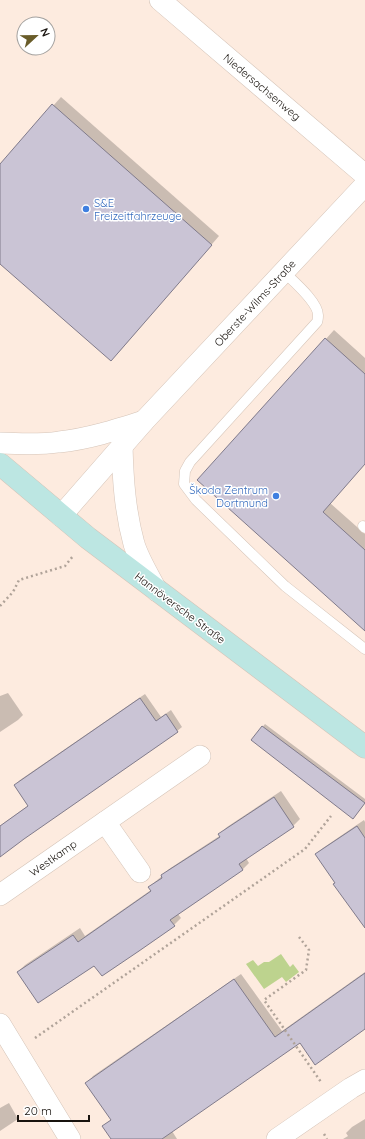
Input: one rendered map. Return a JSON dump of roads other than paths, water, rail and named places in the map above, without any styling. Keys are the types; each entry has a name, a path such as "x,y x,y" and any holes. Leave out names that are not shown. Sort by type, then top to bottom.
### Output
{"main road":[{"name":"Hannöversche Straße","path":"0,464 61,516 157,591 365,747"}],"street":[{"name":"Niedersachsenweg","path":"160,0 365,175"},
{"name":"Oberste-Wilms-Straße","path":"61,516 144,421 365,185"},
{"name":"Oberste-Wilms-Straße","path":"0,443 58,443 97,436 144,421"},
{"path":"122,446 124,496 130,528 144,568 157,591"},
{"name":"Westkamp","path":"0,895 200,756"},
{"path":"105,822 140,872"},
{"path":"0,1024 70,1139"},
{"path":"277,1139 365,1080"}],"lane":[{"path":"284,272 314,305 318,315 317,322 190,462 185,471 184,484 196,500 285,586 365,649"}],"place":[{"name":"S&E Freizeitfahrzeuge","path":"86,209"},
{"name":"Škoda Zentrum Dortmund","path":"276,496"}]}
